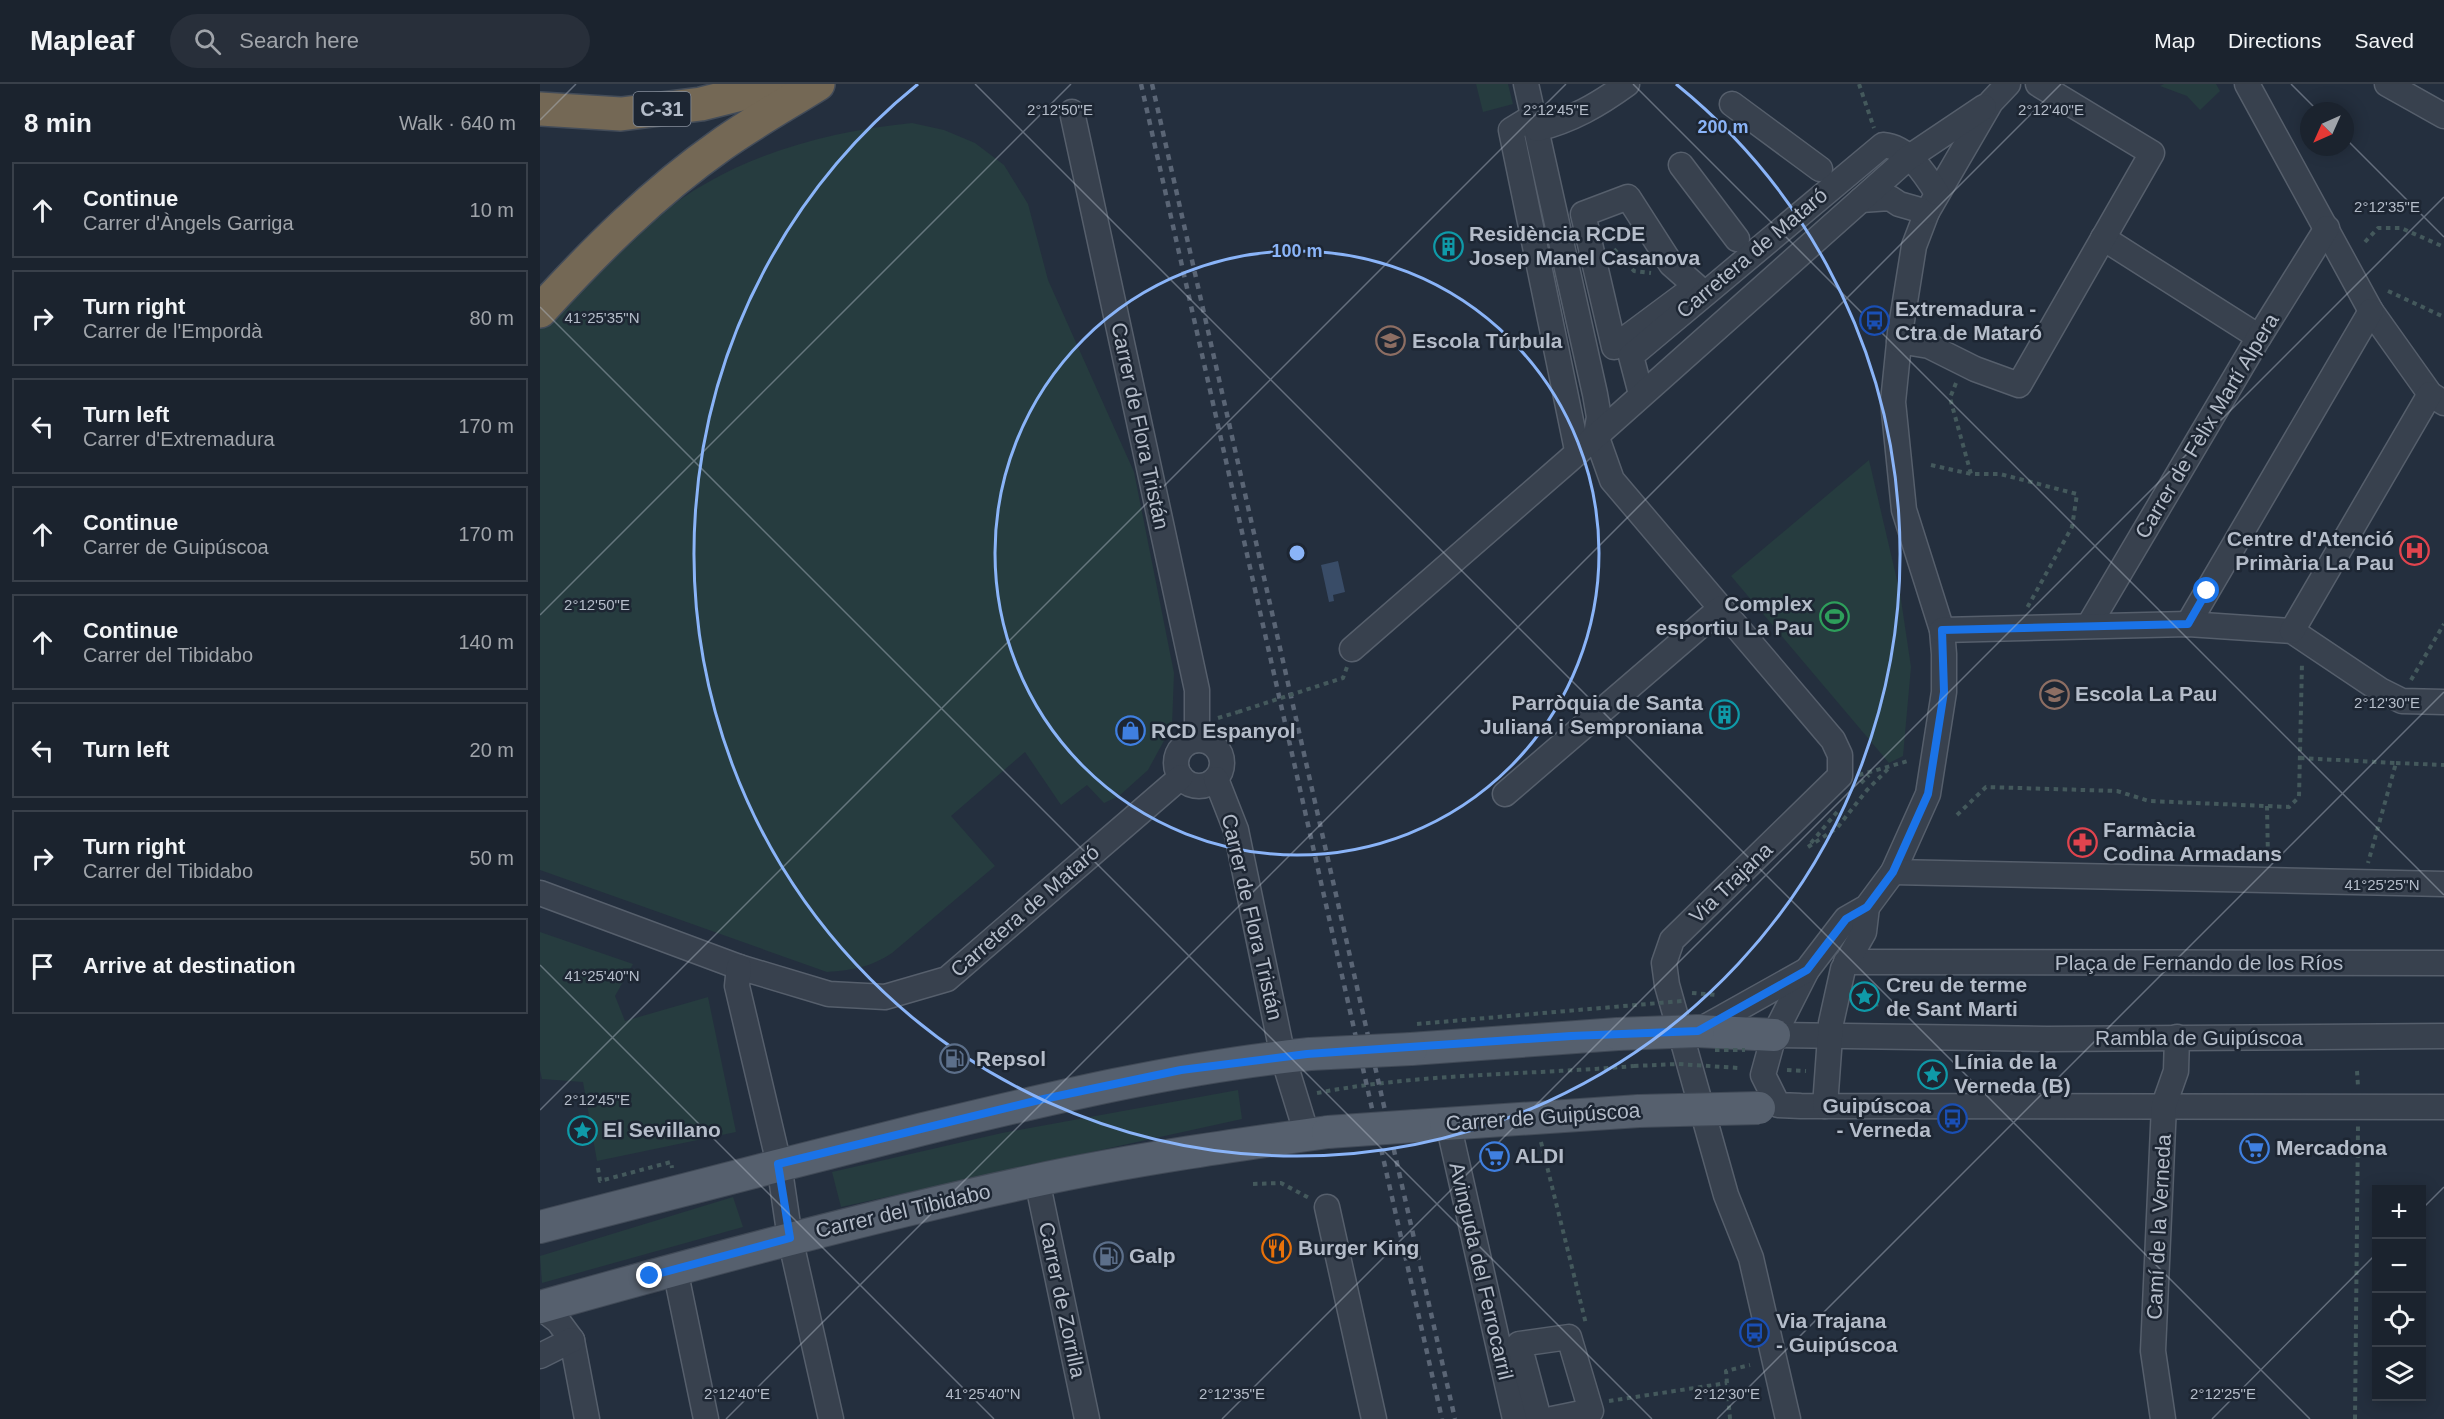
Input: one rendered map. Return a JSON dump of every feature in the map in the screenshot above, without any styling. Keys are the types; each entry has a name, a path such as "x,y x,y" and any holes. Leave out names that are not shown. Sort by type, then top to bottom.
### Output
{"highway":[{"name":"C-31","path":"540,109 621,114 701,104 781,84"},
{"path":"540,311 586,261 662,190 722,144 818,84"}],"main road":[{"path":"540,1227 778,1164 1039,1100 1181,1070 1297,1056 1408,1036 1618,1034 1716,1019 1774,1035"},
{"name":"Carrer de Guipúscoa","path":"1236,1144 1318,1133 1448,1123 1769,1106"},
{"name":"Carrer del Tibidabo","path":"540,1307 790,1238 1037,1180 1236,1144"}],"street":[{"path":"1527,84 1595,394 1599,417 1596,435"},
{"path":"1577,450 1511,130 1536,123 1559,124 1594,108 1627,84"},
{"path":"2008,84 1991,102 1932,203 1914,246 1899,341 1893,402 1904,510 1942,630 1944,692 1928,794 1893,872 1867,907 1846,919 1807,970 1774,1035 1763,1075 1769,1106 2444,1107"},
{"path":"1899,341 1929,346 1975,369 2019,385 2152,153 2038,84"},
{"path":"2387,84 2444,116"},
{"path":"2251,85 2371,311 2437,399 2292,631"},
{"name":"Carretera de Mataró","path":"1352,649 1902,164 1991,102"},
{"name":"Carretera de Mataró","path":"1732,104 1820,169"},
{"name":"Carrer de Flora Tristán","path":"1072,112 1197,690 1197,740"},
{"name":"Carretera de Mataró","path":"1641,394 1631,356 1883,145 1891,146 1902,164"},
{"path":"1890,198 1902,164 1922,168 1932,203"},
{"name":"Carretera de Mataró","path":"1681,165 1737,239"},
{"path":"1628,197 1671,264 1687,278 1696,286 1614,347 1583,214 1628,197"},
{"name":"Carretera de Mataró","path":"1861,200 1890,198 1899,204 1932,203"},
{"name":"Carrer de Fèlix Martí Alpera","path":"2089,625 2259,337 2327,228"},
{"path":"2103,238 2259,337"},
{"path":"2188,624 2371,311"},
{"path":"1569,416 1595,394"},
{"name":"Via Trajana","path":"1596,435 1612,480 1833,740 1840,755 1840,776 1672,940 1664,963 1667,985 1710,1141 1736,1225 1751,1258 1788,1419"},
{"path":"1504,794 1721,608"},
{"path":"1942,630 2188,624 2292,631 2380,690 2402,700 2444,702"},
{"path":"1197,740 1210,743 1219,752 1221,765 1216,779 1200,786 1189,784 1181,777 1176,765 1177,755 1185,745 1197,740"},
{"name":"Carretera de Mataró","path":"540,893 739,967 829,994 885,997 947,979 1181,777"},
{"name":"Carrer de Flora Tristán","path":"1216,779 1236,830 1297,1056"},
{"path":"1893,872 2444,884"},
{"path":"1825,1106 1831,1023 1845,962 1864,932 1867,907"},
{"name":"Plaça de Fernando de los Ríos","path":"1845,962 2444,963"},
{"path":"739,967 737,986 778,1164 790,1238 831,1419"},
{"path":"1716,1019 1807,970"},
{"name":"Rambla de Guipúscoa","path":"1774,1035 1831,1038 2047,1040 2444,1036"},
{"name":"Camí de la Verneda","path":"2163,1419 2153,1351 2164,1105 2176,1071 2177,1037"},
{"path":"1297,1056 1318,1133"},
{"name":"Avinguda del Ferrocarril","path":"1448,1123 1515,1419"},
{"name":"Carrer de Zorrilla","path":"1037,1180 1087,1419"},
{"path":"1327,1207 1374,1419"},
{"path":"675,1269 706,1419"},
{"path":"540,1307 558,1321 572,1340 587,1419"},
{"path":"1539,1419 1519,1344 1569,1337 1591,1412 1551,1419"},
{"path":"540,1356 572,1340"}],"path":[{"path":"1859,84 1874,129"},
{"path":"2365,242 2378,228 2401,228 2444,247"},
{"path":"1612,246 1634,271 1687,278"},
{"path":"2388,291 2444,317"},
{"path":"1957,380 1950,398 1971,474"},
{"path":"1931,465 1971,474 2000,474 2077,494 2072,527 2025,612"},
{"path":"2408,686 2444,624"},
{"path":"1238,712 1343,678 1352,649"},
{"path":"1958,815 1986,787 2117,791 2149,801 2289,807 2299,797 2302,654"},
{"path":"2300,758 2444,765"},
{"path":"1869,775 1908,761"},
{"path":"2367,867 2396,763"},
{"path":"1808,847 1837,828 1889,768"},
{"path":"2267,806 2268,863"},
{"path":"1688,993 1716,1019"},
{"path":"1408,1036 1682,1001"},
{"path":"1856,1008 1880,1004"},
{"path":"1308,1094 1441,1076 1552,1073 1677,1064 1738,1068"},
{"path":"1783,1070 1816,1071"},
{"path":"2357,1071 2358,1090"},
{"path":"2355,1419 2358,1119"},
{"path":"1540,1135 1587,1328"},
{"path":"598,1168 600,1180 671,1162 672,1171"},
{"path":"1253,1184 1281,1183 1327,1207"},
{"path":"1730,1419 1726,1371 1750,1365"},
{"path":"1597,1402 1727,1383"}],"green space":[{"path":"1476,84 1508,84 1513,104 1483,112"},
{"path":"2164,84 2216,84 2220,91 2200,110 2187,96 2160,86"},
{"path":"912,123 944,130 975,143 1004,165 1028,204 1048,280 1134,472 1174,673 1172,726 1148,770 1119,796 1104,803 1087,785 1061,805 1025,752 951,816 995,866 892,953 877,962 861,967 827,972 540,870 540,327 611,257 656,218 684,197 714,179 777,151 810,141 878,127"},
{"name":"Complex esportiu La Pau","path":"1869,460 1900,593 1911,667 1903,756 1889,763 1731,576"},
{"path":"540,932 633,964 615,996 625,1021 708,997 736,1132 597,1161 583,1082 542,1079 540,1070"},
{"path":"1238,1090 1242,1119 841,1207 832,1172 1002,1133"},
{"path":"733,1197 743,1227 542,1283 540,1256"}],"water":[{"path":"1338,561 1345,592 1333,595 1334,601 1329,602 1321,565"}],"railway":[{"path":"1141,84 1442,1419"},
{"path":"1152,84 1455,1419"}],"place":[{"name":"Residència RCDE Josep Manel Casanova","path":"1448,246"},
{"name":"Extremadura - Ctra de Mataró","path":"1874,321"},
{"name":"Escola Túrbula","path":"1391,341"},
{"name":"Centre d'Atenció Primària La Pau","path":"2415,551"},
{"name":"Complex esportiu La Pau","path":"1834,616"},
{"name":"Escola La Pau","path":"2054,694"},
{"name":"Parròquia de Santa Juliana i Semproniana","path":"1724,715"},
{"name":"RCD Espanyol","path":"1130,731"},
{"name":"Farmàcia Codina Armadans","path":"2082,842"},
{"name":"Creu de terme de Sant Marti","path":"1865,997"},
{"name":"Repsol","path":"955,1059"},
{"name":"Línia de la Verneda (B)","path":"1933,1074"},
{"name":"Guipúscoa - Verneda","path":"1952,1118"},
{"name":"El Sevillano","path":"582,1130"},
{"name":"Mercadona","path":"2255,1148"},
{"name":"ALDI","path":"1494,1156"},
{"name":"Burger King","path":"1277,1248"},
{"name":"Galp","path":"1108,1256"},
{"name":"Via Trajana - Guipúscoa","path":"1755,1333"}],"route":[{"path":"650,1276 790,1238 778,1164 1039,1100 1181,1070 1307,1054 1571,1036 1698,1031 1727,1017 1807,970 1846,919 1867,907 1893,872 1928,794 1944,692 1942,630 2188,624 2207,591"}]}
